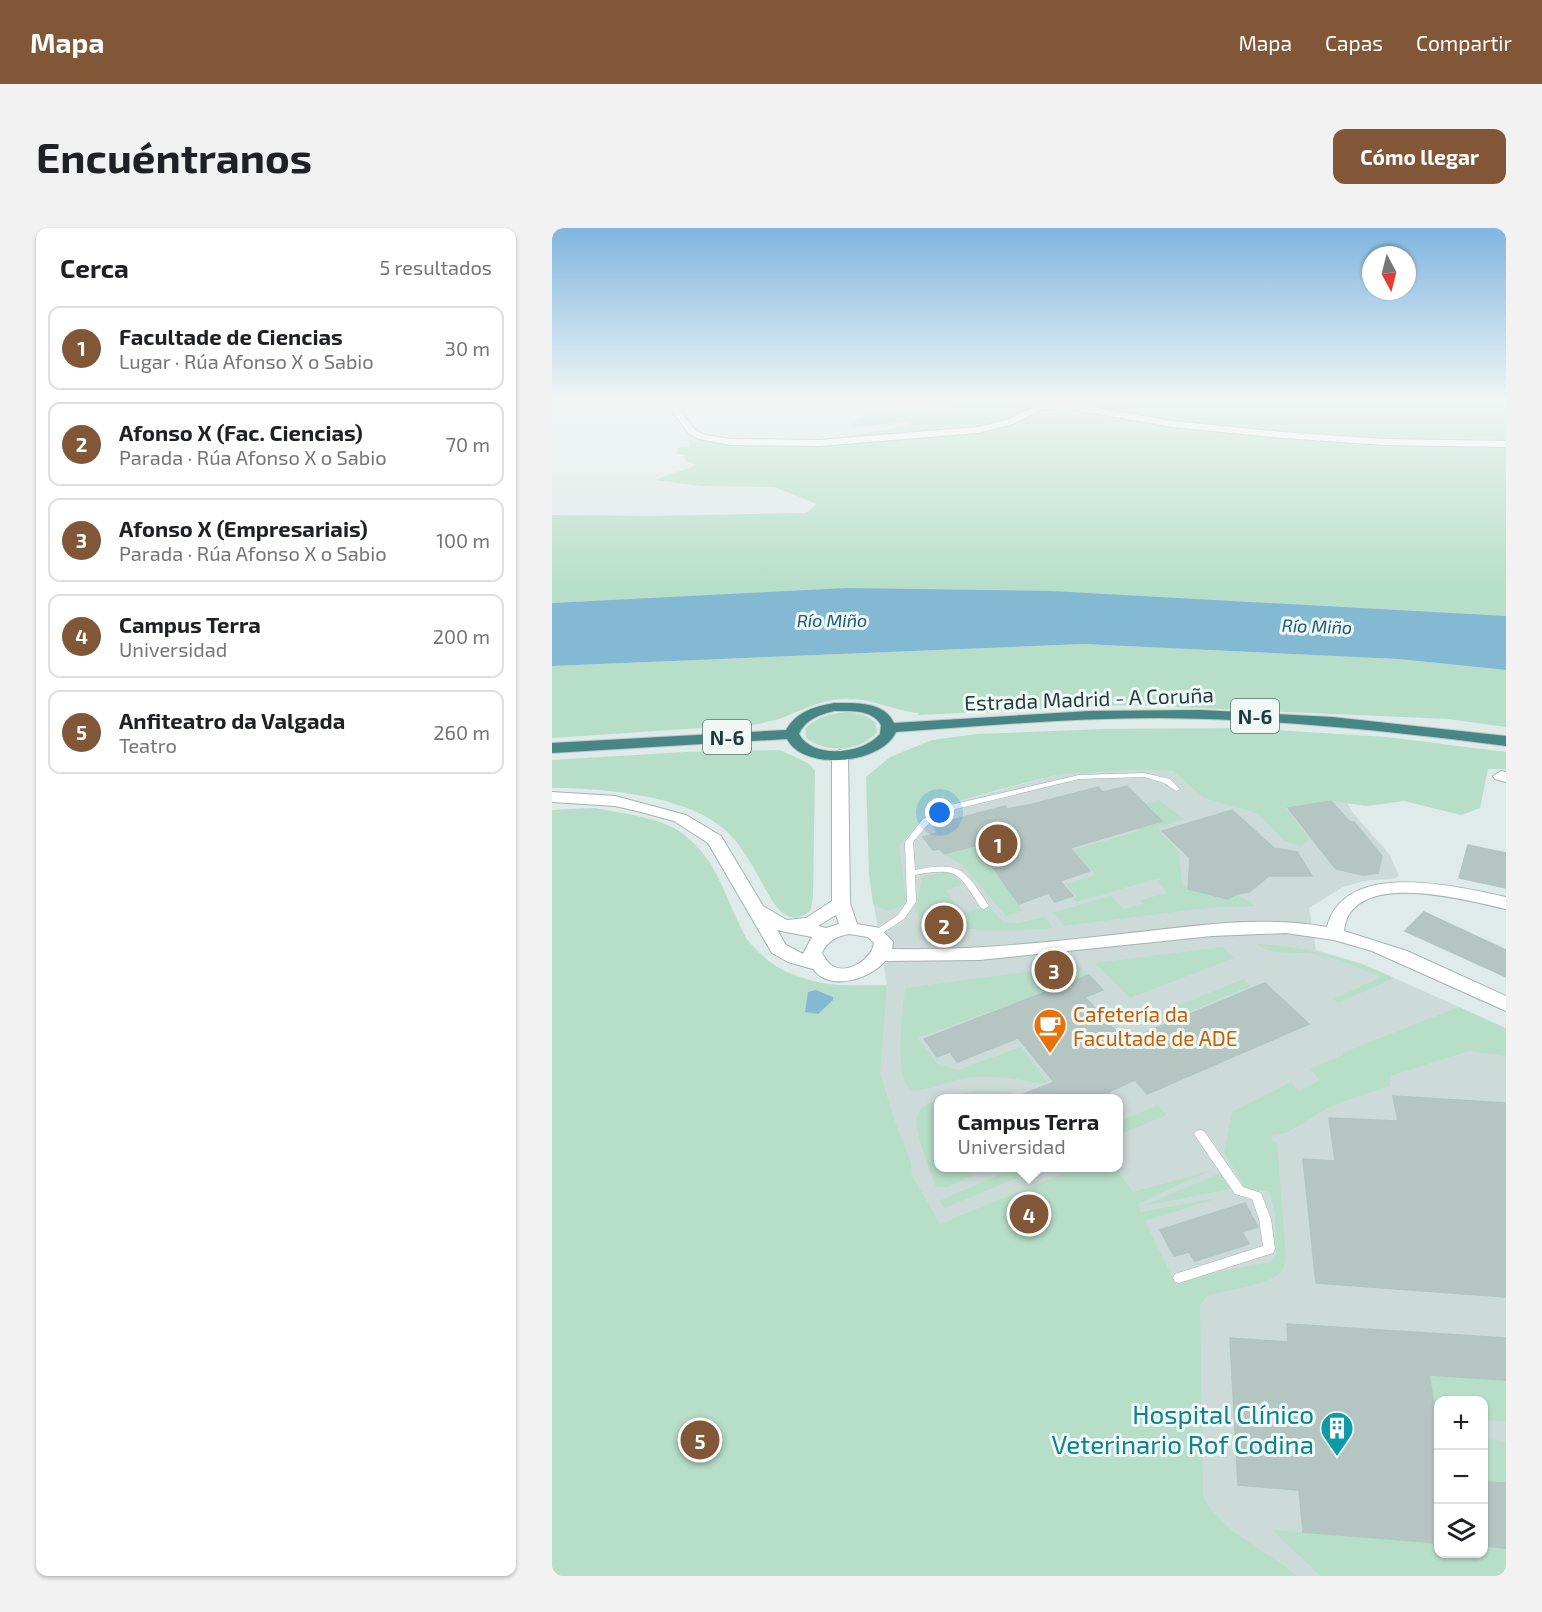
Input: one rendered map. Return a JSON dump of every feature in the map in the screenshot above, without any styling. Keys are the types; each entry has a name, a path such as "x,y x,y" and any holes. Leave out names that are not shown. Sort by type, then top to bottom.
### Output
{"highway":[{"path":"834,707 872,711 887,721 889,728 883,740 875,746 860,752 840,755 827,755 806,750 798,745 792,734 794,726 809,714 834,707"},
{"name":"Estrada Madrid - A Coruña","path":"889,728 1121,714 1249,716 1327,720 1506,741"},
{"name":"N-6","path":"552,748 792,734"}],"street":[{"path":"840,755 841,903 849,928"},
{"path":"552,797 615,801 680,818 715,840 779,949 795,958 816,963 833,973 858,972 869,968 883,955 884,947 875,934 849,928 827,934 816,943 812,953 816,963"},
{"path":"1334,934 1345,906 1376,891 1416,887 1506,903"},
{"path":"782,925 811,923 841,903"},
{"path":"755,909 782,925 827,934"},
{"path":"883,955 921,957 990,955 1236,928 1283,928 1334,934 1400,956 1506,1004"}],"lane":[{"path":"875,934 901,917 912,902 909,842 926,821 953,807 1079,777 1144,775 1167,781 1176,789"},
{"path":"911,873 949,868 962,873 984,906"},
{"path":"1179,1278 1269,1249 1265,1219 1257,1196 1239,1191 1200,1134"}],"shaded area":[{"path":"1132,770 1173,771 1203,798 1259,814 1331,801 1347,803 1390,855 1399,876 1393,879 1369,880 1343,887 1309,908 1316,950 1363,964 1506,1028 1506,1576 552,1576 552,810 594,808 651,820 675,829 697,846 712,865 747,940 770,963 784,971 824,985 887,985 869,874 935,808 1056,775"}],"green space":[{"path":"693,464 1506,464 1506,616 686,597 552,603 552,515 806,513 817,504 774,487 701,486 655,480 697,465"},
{"path":"1083,644 1398,659 1506,670 1506,727 1448,719 1129,705 918,715 918,713 868,701 844,699 823,702 760,724 552,738 552,666"},
{"path":"848,712 864,715 875,722 877,732 861,744 843,748 824,747 806,738 805,729 815,721 830,715"},
{"path":"1243,728 1387,737 1506,752 1506,769 1488,769 1480,808 1461,815 1404,801 1366,806 1331,801 1286,808 1308,838 1302,847 1284,841 1259,814 1203,798 1173,771 1132,770 1056,775 935,808 899,845 906,899 904,904 896,909 888,910 873,904 869,874 866,777 890,757 932,740 977,734 1104,729"},
{"path":"780,750 808,763 815,770 813,896 811,910 801,916 792,917 778,908 738,844 729,833 707,817 688,808 642,796 618,792 552,788 552,760 685,752"},
{"path":"1159,800 1184,819 1159,827 1161,834 1179,852 1182,883 1188,889 1221,899 1228,899 1237,894 1256,906 1207,908 1064,926 1054,912 1112,896 1123,909 1143,904 1140,900 1167,893 1158,881 1161,880 1159,878 1076,902 1073,898 1077,897 1066,884 1096,875 1073,850 1139,831 1134,826 1161,818 1147,804"},
{"path":"594,808 635,815 674,828 703,854 714,870 745,936 763,957 778,968 812,981 849,986 887,986 880,1072 893,1116 911,1163 912,1175 940,1224 1067,1172 1119,1172 1133,1192 1209,1171 1138,1204 1141,1212 1221,1197 1145,1221 1176,1285 1197,1276 1271,1262 1276,1256 1275,1214 1269,1191 1247,1191 1224,1152 1232,1112 1291,1082 1299,1091 1320,1080 1310,1069 1343,1055 1342,1053 1459,1007 1506,1029 1506,1056 1469,1051 1390,1076 1390,1086 1331,1106 1286,1133 1271,1135 1273,1142 1277,1142 1286,1258 1284,1268 1273,1278 1257,1284 1206,1297 1200,1305 1203,1498 1231,1529 1296,1576 552,1576 552,810"},
{"path":"977,845 1023,911 1006,916 963,865 944,854"},
{"path":"944,872 954,873 962,885 946,890 961,913 989,906 1004,923 1018,923 1045,917 1053,928 967,929 919,917 915,910 922,877"},
{"path":"1257,944 1327,954 1394,978 1338,1003 1334,999 1381,977 1323,956 1270,951"},
{"path":"1223,947 1234,958 1130,998 1095,963"},
{"path":"1078,965 1089,975 918,1038 937,1064 958,1070 1021,1047 1047,1082 1035,1083 979,1077 959,1079 916,1090 908,1087 903,1077 900,1046 905,988"},
{"path":"1244,979 1251,986 1155,1026 1148,1018"},
{"path":"980,1090 1016,1094 960,1094"},
{"path":"934,1102 934,1172 968,1172 971,1176 948,1187 936,1187 916,1123 919,1113"},
{"path":"1158,1105 1166,1115 1123,1133 1123,1120"},
{"path":"1006,1172 1031,1172 944,1208 939,1201"},
{"path":"1220,1173 1231,1189 1143,1206"},
{"path":"1429,1375 1506,1380 1506,1421 1488,1420 1488,1396 1434,1396 1434,1405"},
{"path":"1488,1439 1506,1441 1506,1483 1488,1482"},
{"path":"1273,1530 1434,1543 1434,1558 1488,1558 1488,1546 1506,1548 1506,1576 1320,1576"}],"water":[{"name":"Río Miño","path":"847,588 1051,591 1506,616 1506,670 1398,659 1083,644 552,666 552,603"},
{"path":"816,990 833,997 833,1000 818,1014 805,1012 808,992"}],"building":[{"path":"1127,786 1162,821 1070,848 1090,871 1060,881 1073,896 1055,902 1048,893 1019,904 977,845 944,854 940,849 933,850 923,837 938,833 933,825 1005,806 1007,809 1033,804 1098,787 1103,792"},
{"path":"1331,801 1350,822 1354,822 1382,856 1378,873 1363,875 1336,869 1288,808"},
{"path":"1232,810 1274,848 1297,852 1312,876 1269,876 1249,892 1227,899 1188,889 1190,858 1162,831"},
{"path":"1468,845 1506,853 1506,888 1459,878"},
{"path":"1424,912 1506,950 1506,977 1405,931"},
{"path":"1089,975 1103,990 1085,997 1125,1041 1265,983 1309,1024 1147,1094 1135,1080 1108,1092 1110,1094 1024,1094 1054,1082 1018,1038 957,1062 950,1052 937,1057 924,1039"},
{"path":"1393,1096 1506,1103 1506,1297 1316,1283 1303,1159 1335,1161 1329,1118 1398,1121"},
{"path":"1245,1203 1258,1227 1242,1232 1249,1244 1195,1261 1189,1252 1174,1256 1160,1230"},
{"name":"Hospital Clínico Veterinario Rof Codina","path":"1287,1324 1506,1338 1506,1380 1429,1375 1434,1404 1434,1543 1303,1532 1299,1490 1238,1485 1230,1338 1288,1342"},
{"path":"1488,1482 1506,1483 1506,1548 1488,1546"}],"place":[{"name":"Facultade de Ciencias","path":"998,844"},
{"name":"Afonso X (Fac. Ciencias)","path":"944,925"},
{"name":"Afonso X (Empresariais)","path":"1054,970"},
{"name":"Cafetería da Facultade de ADE","path":"1050,1054"},
{"name":"Campus Terra","path":"1029,1214"},
{"name":"Anfiteatro da Valgada","path":"700,1440"},
{"name":"Hospital Clínico Veterinario Rof Codina","path":"1337,1457"}]}
